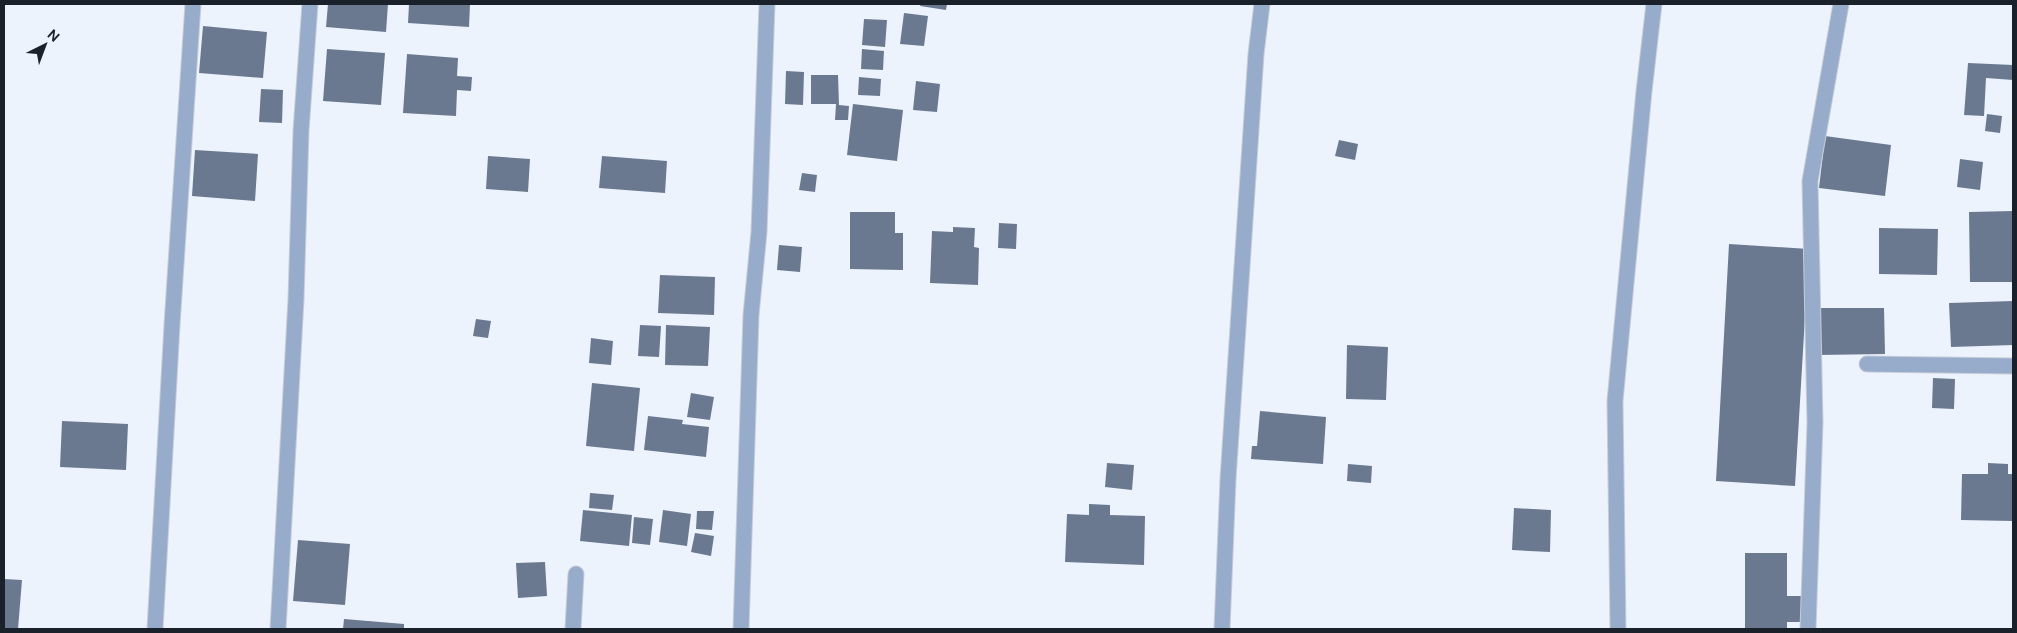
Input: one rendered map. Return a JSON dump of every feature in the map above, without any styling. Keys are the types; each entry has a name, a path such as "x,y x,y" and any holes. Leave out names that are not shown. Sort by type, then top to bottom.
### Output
{"street":[{"path":"155,629 171,335 193,4"},
{"path":"278,629 296,299 301,131 310,4"},
{"path":"741,629 752,315 760,232 767,4"},
{"path":"1222,629 1230,449 1256,54 1262,4"},
{"path":"1618,629 1615,401 1654,4"},
{"path":"1808,629 1815,423 1810,181 1841,4"},
{"path":"1867,364 2013,366"},
{"path":"573,629 576,574"}],"building":[{"path":"328,4 388,4 386,32 326,27"},
{"path":"409,4 470,4 469,27 408,23"},
{"path":"921,4 947,4 946,10 920,6"},
{"path":"904,13 928,16 924,46 900,44"},
{"path":"864,19 887,20 885,47 862,45"},
{"path":"203,26 267,32 263,78 199,73"},
{"path":"327,49 385,53 381,105 323,101"},
{"path":"862,49 884,51 883,70 861,69"},
{"path":"407,54 458,58 457,76 472,77 471,91 457,90 456,116 403,113"},
{"path":"1968,63 2013,65 2013,80 1986,78 1984,116 1964,115"},
{"path":"786,71 804,72 803,105 785,104"},
{"path":"811,75 838,75 839,105 849,106 848,120 835,120 836,104 811,104"},
{"path":"859,77 881,79 880,96 858,95"},
{"path":"916,81 940,84 937,112 913,110"},
{"path":"261,89 283,90 282,123 259,122"},
{"path":"853,104 903,110 897,161 847,155"},
{"path":"1987,114 2002,116 2000,133 1985,131"},
{"path":"1825,136 1891,145 1885,196 1819,188"},
{"path":"1339,140 1358,144 1355,160 1335,156"},
{"path":"195,150 258,154 255,201 192,196"},
{"path":"488,156 530,159 528,192 486,189"},
{"path":"602,156 667,161 665,193 599,188"},
{"path":"1960,159 1983,162 1980,190 1957,187"},
{"path":"802,173 817,175 815,192 799,190"},
{"path":"2013,211 2013,282 1970,282 1969,212"},
{"path":"850,212 895,212 895,233 903,233 903,270 850,269"},
{"path":"999,223 1017,224 1016,249 998,248"},
{"path":"953,227 975,228 974,247 979,248 978,285 930,283 932,231 953,232"},
{"path":"1879,228 1938,229 1937,275 1879,274"},
{"path":"1729,244 1809,249 1795,486 1716,481"},
{"path":"779,245 802,247 800,272 777,270"},
{"path":"660,275 715,277 714,315 658,313"},
{"path":"2013,301 2013,345 1951,347 1949,303"},
{"path":"1817,308 1884,308 1885,354 1817,355"},
{"path":"476,319 491,321 488,338 473,336"},
{"path":"640,325 661,326 659,357 638,356"},
{"path":"666,325 710,327 708,366 665,365"},
{"path":"591,338 613,341 611,365 589,363"},
{"path":"1347,345 1388,347 1386,400 1346,399"},
{"path":"1933,378 1955,379 1954,409 1932,408"},
{"path":"592,383 640,388 634,451 586,446"},
{"path":"691,393 714,397 710,420 687,417"},
{"path":"1260,411 1326,417 1323,464 1251,459 1252,446 1257,446"},
{"path":"648,416 683,420 682,424 709,427 706,457 644,450"},
{"path":"62,421 128,424 126,470 60,467"},
{"path":"1107,463 1134,465 1132,490 1105,487"},
{"path":"1988,463 2008,464 2008,474 2013,474 2013,521 1961,520 1962,474 1988,474"},
{"path":"1348,464 1372,466 1371,483 1347,481"},
{"path":"590,493 614,495 612,510 589,508"},
{"path":"1089,504 1110,505 1110,515 1145,516 1144,565 1065,562 1067,514 1089,515"},
{"path":"1514,508 1551,510 1550,552 1512,550"},
{"path":"583,510 632,515 629,546 580,541"},
{"path":"663,510 691,514 687,546 659,542"},
{"path":"697,511 714,511 712,530 696,529"},
{"path":"634,517 653,519 650,545 632,543"},
{"path":"695,533 714,536 711,556 691,552"},
{"path":"298,540 350,544 345,605 293,601"},
{"path":"1745,553 1787,553 1787,596 1805,596 1805,622 1787,622 1787,629 1745,629"},
{"path":"545,562 547,596 518,598 516,563"},
{"path":"4,579 22,580 18,629 4,628"},
{"path":"344,619 404,624 404,629 343,629"}]}
